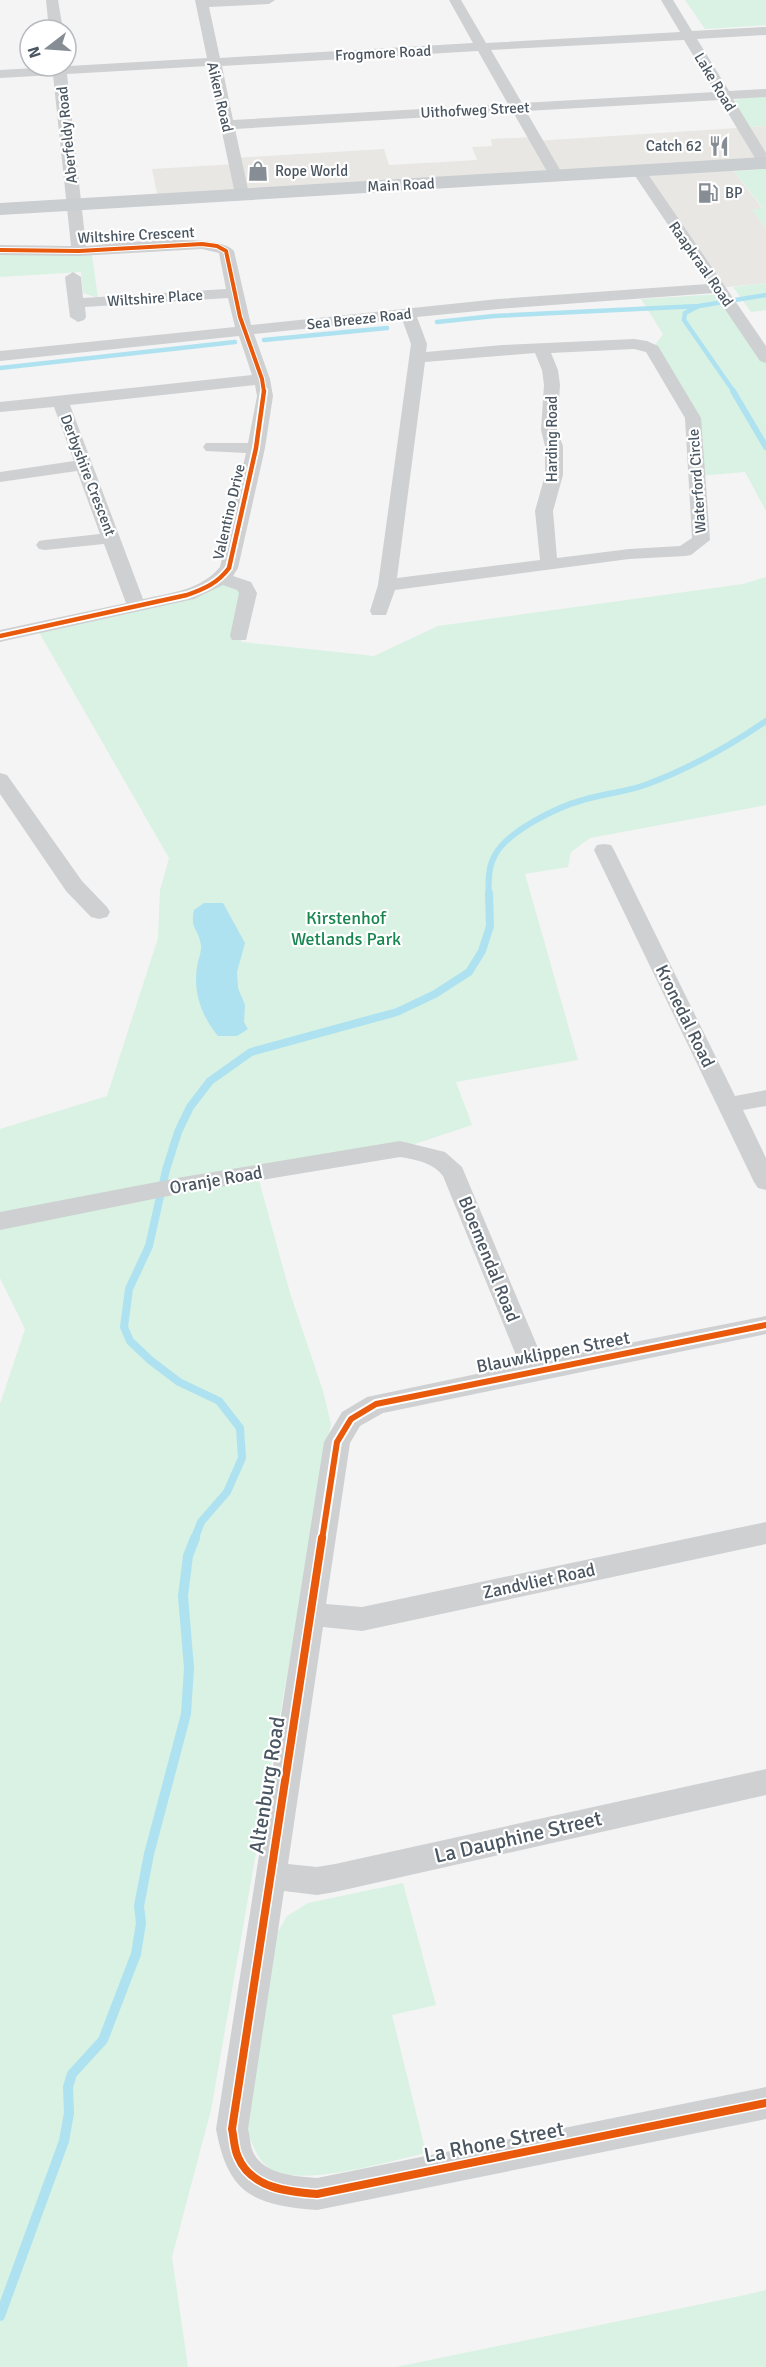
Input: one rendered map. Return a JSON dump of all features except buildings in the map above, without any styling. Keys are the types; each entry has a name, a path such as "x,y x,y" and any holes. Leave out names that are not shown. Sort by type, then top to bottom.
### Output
{"main road":[{"name":"Main Road","path":"0,209 765,163"}],"street":[{"path":"52,0 54,18"},
{"path":"201,2 269,0"},
{"path":"455,0 556,176"},
{"name":"Lake Road","path":"666,0 765,163"},
{"name":"Aiken Road","path":"201,2 242,194"},
{"name":"Frogmore Road","path":"78,67 482,48 766,31"},
{"name":"Frogmore Road","path":"0,74 18,72"},
{"name":"Aberfeldy Road","path":"61,78 79,251"},
{"name":"Uithofweg Street","path":"227,125 766,93"},
{"name":"Raapkraal Road","path":"638,170 766,358"},
{"name":"Wiltshire Crescent","path":"0,250 79,251 202,244 217,246 226,251 234,293 245,331"},
{"name":"Wiltshire Place","path":"73,277 77,310 234,293"},
{"name":"Sea Breeze Road","path":"0,356 498,304 724,296"},
{"path":"379,611 387,585 419,344 408,314"},
{"name":"Valentino Drive","path":"0,636 187,595 207,588 222,578 229,568 256,448 265,396 262,379 245,331"},
{"name":"Waterford Circle","path":"387,585 629,554 685,551 701,540 693,418 652,349 641,344 634,344 542,350 502,350 417,358"},
{"name":"Harding Road","path":"542,350 550,370 552,385 549,430 554,446 554,475 544,511 549,564"},
{"name":"Derbyshire Crescent","path":"136,606 60,401 262,379"},
{"path":"0,407 60,401"},
{"name":"Valentino Drive","path":"212,447 256,448"},
{"path":"2,477 84,465"},
{"path":"45,545 112,538"},
{"name":"Valentino Drive","path":"222,578 243,585 248,593 239,636"},
{"path":"0,779 74,886 99,912"},
{"name":"Kronedal Road","path":"604,850 766,1182"},
{"path":"728,1105 766,1098"},
{"name":"Oranje Road","path":"0,1221 183,1185 399,1149 433,1154"},
{"name":"Bloemendal Road","path":"433,1154 447,1162 454,1173 535,1371"},
{"name":"Blauwklippen Street","path":"351,1419 376,1404 766,1325"},
{"name":"Altenburg Road","path":"239,2159 232,2129 233,2118 337,1442 351,1419"},
{"name":"Zandvliet Road","path":"310,1614 362,1618 766,1533"},
{"name":"La Dauphine Street","path":"270,1875 317,1881 334,1878 766,1782"},
{"name":"La Rhone Street","path":"239,2159 257,2180 285,2192 317,2194 766,2103"}],"shaded area":[{"path":"766,126 766,163 730,166 763,209 752,210 766,228 766,283 718,288 638,170 158,199 152,169 235,164 234,158 384,149 389,165 477,160 472,147 492,146 491,139 533,137 535,141"}],"green space":[{"path":"685,0 766,0 766,25 705,29"},
{"path":"766,94 766,126 747,127 730,101"},
{"path":"766,169 766,228 752,210 763,208 734,171"},
{"path":"23,252 92,255 98,298 83,293 81,272 0,277 0,254"},
{"path":"766,283 766,310 751,312 733,287"},
{"path":"722,294 766,357 766,511 745,472 698,476 693,418 652,349 663,334 641,299"},
{"name":"Kirstenhof Wetlands Park","path":"766,577 766,805 590,838 571,852 568,867 525,874 578,1060 456,1082 472,1125 400,1149 257,1173 290,1293 323,1391 331,1424 211,2110 172,2257 188,2367 0,2367 0,1404 25,1329 0,1278 0,1129 107,1096 158,938 160,890 169,858 36,627 187,595 222,578 244,586 239,636 242,642 374,656 438,626 743,584"},
{"path":"403,1883 436,2005 392,2015 426,2153 326,2174 305,2176 272,2170 259,2157 246,2128 276,1935 287,1916 308,1903"},
{"path":"766,2290 766,2367 396,2367 745,2295"}],"water":[{"path":"204,903 223,903 245,943 237,972 238,988 245,1005 244,1022 248,1029 237,1036 218,1036 207,1021 200,1004 196,977 201,947 193,917 194,910"}],"waterway":[{"path":"699,306 766,295"},
{"path":"437,322 494,316 699,306"},
{"path":"699,306 685,313 684,320 734,392"},
{"path":"264,340 387,328"},
{"path":"0,368 235,342"},
{"path":"733,391 766,447"},
{"path":"489,893 489,874 495,855 511,837 534,821 572,803 661,779 693,765 766,721"},
{"path":"194,1540 201,1522 227,1492 242,1458 240,1428 219,1401 179,1382 150,1360 130,1341 124,1327 129,1289 149,1246 166,1170 178,1132 190,1107 210,1081 251,1052 397,1012 435,994 469,972 482,951 490,926 489,893"},
{"path":"0,2316 64,2141 69,2113 68,2087 72,2074 103,2040 136,1954 141,1923 139,1906 149,1854 186,1714 189,1668 183,1596 188,1556 195,1538"}],"cycle path":[{"path":"0,250 79,251 202,244 217,246 226,251 240,317 262,379 265,396 256,448 229,568 221,578 206,588 187,595 0,636"},
{"path":"766,1325 376,1404 351,1419 337,1442 232,2129 238,2157 251,2176 282,2190 317,2194 766,2103"}],"place":[{"name":"Catch 62","path":"719,146"},
{"name":"Rope World","path":"258,171"},
{"name":"BP","path":"708,193"}]}
